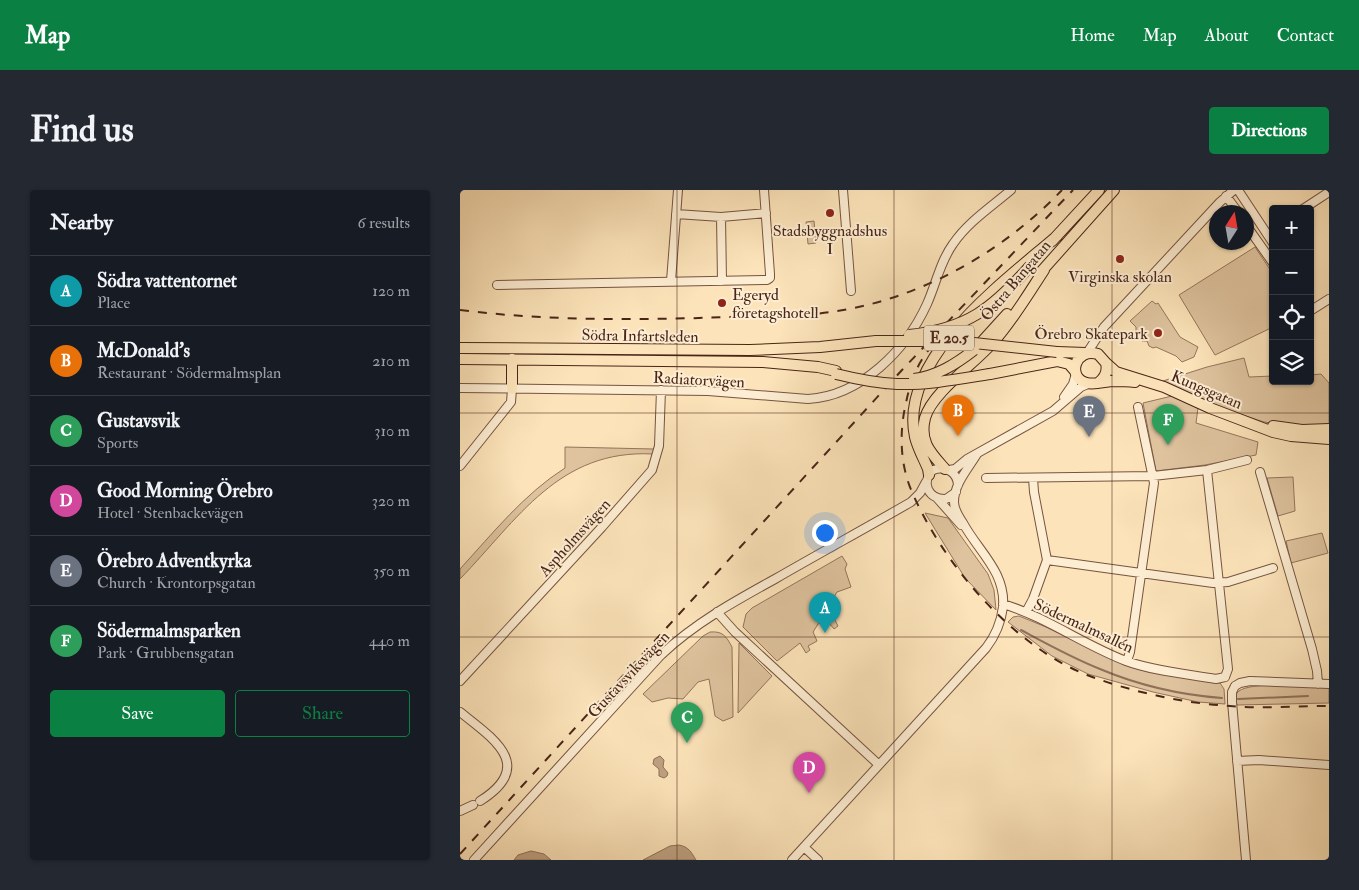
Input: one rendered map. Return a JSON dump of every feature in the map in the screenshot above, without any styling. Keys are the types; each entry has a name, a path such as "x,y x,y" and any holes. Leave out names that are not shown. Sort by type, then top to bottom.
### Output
{"main road":[{"name":"Östra Bangatan","path":"876,341 949,327 972,318 1001,297 1099,190"},
{"name":"Östra Bangatan","path":"836,373 882,379 912,380 954,365 974,350 996,327 1032,281 1044,270 1083,223 1114,190"},
{"name":"E 20.5","path":"927,479 928,469 915,436 914,421 917,399 928,371 944,344 970,313 1057,236"},
{"name":"E 20.5","path":"947,470 932,455 925,443 925,419 928,410 944,390 998,338 1044,270"},
{"name":"Södra Infartsleden","path":"460,359 512,360 679,355 696,350 820,347 876,341"},
{"path":"836,373 872,381 912,384 954,380 1057,361 1069,364 1080,379 1089,384 1106,373 1103,360 1094,353 1057,352 956,341 876,341"},
{"name":"Södra Infartsleden","path":"460,348 679,355 695,361 751,362 800,366 836,373"},
{"path":"1076,375 1078,359 1086,353"},
{"path":"512,360 512,389"},
{"name":"Kungsgatan","path":"1103,360 1116,372 1153,383 1210,408 1273,432 1291,436 1329,439"},
{"name":"Kungsgatan","path":"1089,384 1117,381 1153,383"},
{"name":"Kungsgatan","path":"1249,422 1302,430 1329,429"}],"street":[{"path":"671,281 678,190"},
{"path":"497,286 671,281 763,281 770,278 764,190"},
{"path":"843,190 851,291"},
{"name":"Radiatorvägen","path":"460,388 714,391 794,399 828,397 848,389 869,375 894,352 912,331 928,301 941,267 953,244 970,224 1011,190"},
{"path":"1086,353 1099,337 1104,327 1226,196 1234,190"},
{"path":"1238,190 1269,237"},
{"path":"1309,205 1329,192"},
{"path":"1226,196 1233,205"},
{"path":"676,214 720,217 766,213"},
{"path":"720,217 722,281"},
{"path":"1254,236 1269,257"},
{"path":"1314,308 1329,299"},
{"path":"1099,337 1103,360"},
{"path":"1069,395 1076,375"},
{"path":"792,860 992,640 1000,624 1004,596 995,569 968,533 928,491 927,479 933,470 955,469 967,458 1048,413 1069,395 1089,384"},
{"path":"460,466 511,402 512,389"},
{"name":"Aspholmsvägen","path":"460,681 652,470 659,446 661,390"},
{"path":"1127,661 1130,652 1141,574 1153,476 1138,407"},
{"path":"936,498 948,498 977,454"},
{"path":"986,478 1153,476 1207,470 1246,460"},
{"path":"947,470 955,475 957,487 954,505 968,533"},
{"path":"1207,470 1228,669 1225,677 1235,686"},
{"path":"1260,472 1312,649 1318,684"},
{"path":"1026,612 1033,599 1047,560 1033,478"},
{"name":"Gustavsviksvägen","path":"474,860 661,655 687,632 717,612 911,502 920,493 927,479"},
{"name":"Gustavsviksvägen","path":"911,502 936,498"},
{"path":"1047,560 1220,583 1273,568"},
{"name":"Södermalmsallén","path":"1003,604 1026,612 1127,661 1216,679 1225,677"},
{"path":"717,612 735,632 878,764"},
{"path":"1246,860 1232,692 1240,682 1250,681 1329,684"},
{"path":"460,712 490,737 502,749 507,759 507,770 502,784 480,801"},
{"path":"1237,762 1259,760 1329,765"},
{"path":"460,810 473,805"},
{"path":"804,847 818,860"}],"shaded area":[{"path":"814,221 816,243 808,244 806,222"},
{"path":"1254,248 1269,268 1269,329 1215,355 1179,295 1250,250 1254,250"},
{"name":"Örebro Skatepark","path":"1152,301 1156,304 1158,303 1180,337 1198,347 1194,357 1182,362 1176,356 1156,347 1153,348 1149,346 1147,341 1142,341 1139,338 1141,336 1130,321"},
{"path":"1244,358 1249,377 1269,376 1269,385 1314,385 1314,375 1321,374 1329,383 1329,425 1306,428 1264,422 1227,410 1163,381"},
{"path":"1172,396 1198,408 1196,423 1258,442 1256,455 1205,465 1156,471 1143,403"},
{"path":"565,447 654,449 653,454 620,455 591,463 566,476 543,492 522,512 460,579 460,569 522,502 565,468"},
{"path":"1293,477 1295,511 1278,516 1267,478"},
{"path":"925,513 948,518 988,574 994,590 996,610 965,578"},
{"path":"1322,533 1328,553 1291,563 1286,541"},
{"path":"842,556 847,564 845,569 851,587 837,592 828,607 838,626 834,629 827,623 818,624 813,632 817,641 808,646 810,650 806,653 800,643 777,661 743,627 746,614 752,608"},
{"path":"1019,616 1125,665 1220,683 1224,689 1225,704 1198,702 1088,674 1052,656 1008,622 1013,617"},
{"path":"710,632 718,632 724,635 732,647 733,717 723,721 715,716 709,679 698,682 683,699 668,698 652,702 643,694 703,636"},
{"path":"739,643 772,676 738,713"},
{"path":"1307,684 1325,688 1329,687 1329,703 1237,705 1237,693 1249,687"},
{"path":"660,756 664,760 663,767 668,773 664,778 659,776 659,769 653,764 654,759"},
{"path":"679,845 691,852 696,860 643,860 670,846"},
{"path":"531,851 544,854 551,860 514,860 518,855"}],"waterway":[{"path":"1021,630 1060,651 1114,675 1175,692 1222,698"},
{"path":"1238,699 1308,696"}],"railway":[{"path":"460,310 519,316 639,319 798,315 831,312 863,306 927,285 957,270 1013,234 1062,190"},
{"path":"460,854 902,370 1073,190"},
{"path":"933,345 919,365 908,395 902,425 905,471 912,492 925,519 942,547 983,600 1007,623 1033,644 1060,662 1087,675 1139,691 1194,702 1242,707 1329,706"}],"place":[{"name":"Stadsbyggnadshus I","path":"830,213"},
{"name":"Virginska skolan","path":"1120,259"},
{"name":"Egeryd företagshotell","path":"722,303"},
{"name":"Örebro Skatepark","path":"1158,333"},
{"name":"McDonald's","path":"958,436"},
{"name":"Örebro Adventkyrka","path":"1089,437"},
{"name":"Södermalmsparken","path":"1168,445"},
{"name":"Södra vattentornet","path":"825,633"},
{"name":"Gustavsvik","path":"687,743"},
{"name":"Good Morning Örebro","path":"809,793"}]}
